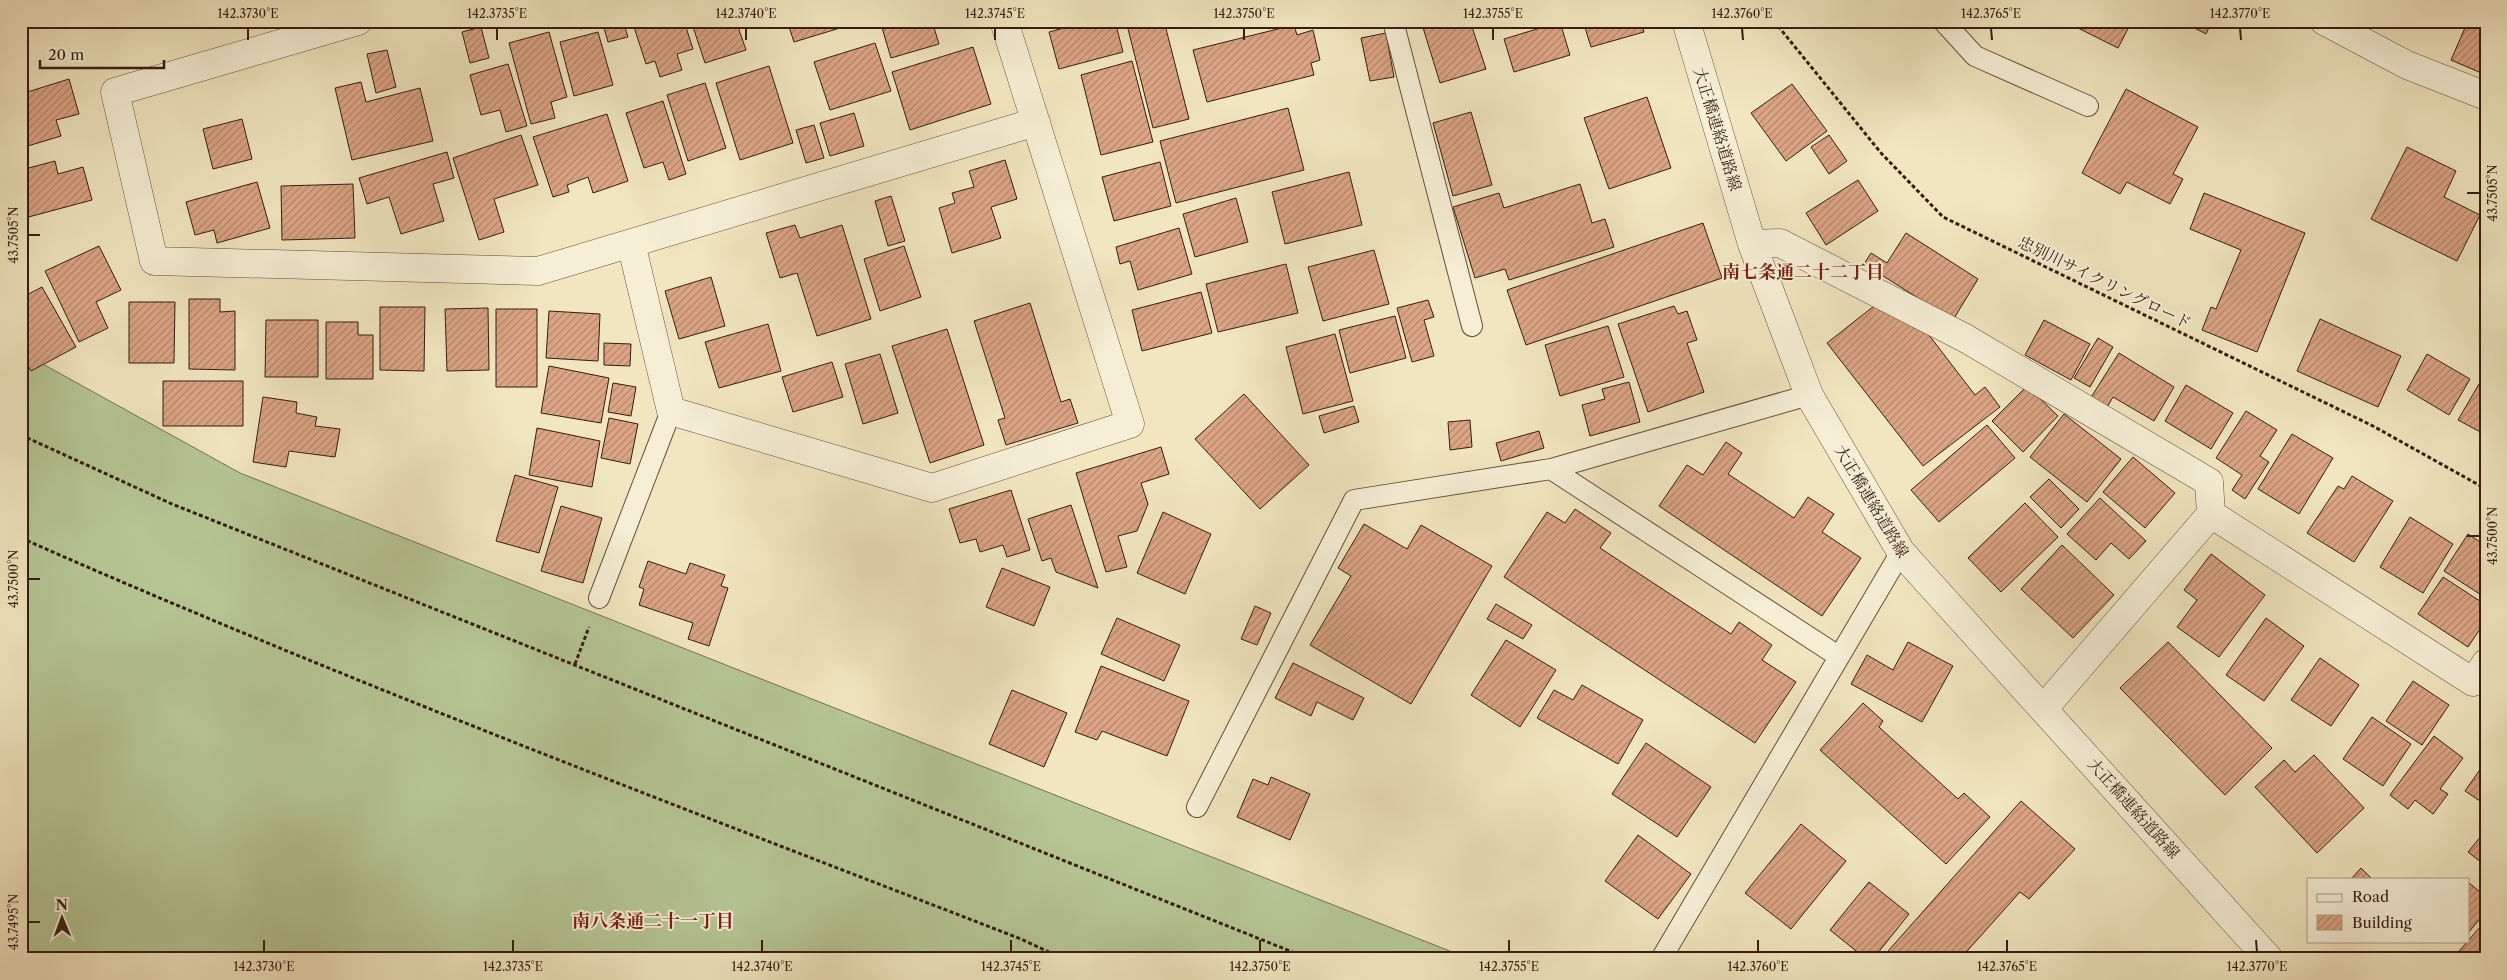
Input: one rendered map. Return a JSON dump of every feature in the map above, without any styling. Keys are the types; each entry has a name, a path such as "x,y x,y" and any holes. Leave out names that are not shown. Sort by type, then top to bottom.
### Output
{"street":[{"path":"358,21 115,92 154,261 538,271 1036,122"},
{"path":"631,243 671,411 932,488 1130,424 1004,21"},
{"name":"大正橋連絡道路線","path":"1686,21 1752,244 1809,395 1901,552 2270,959"},
{"path":"2324,21 2407,65 2486,96"},
{"path":"1752,244 1780,243 1982,348 2209,482 2211,514 2044,708"},
{"path":"2211,514 2482,678"}],"lane":[{"path":"1393,21 1472,326"},
{"path":"1943,21 1975,56 2088,106"},
{"path":"1197,807 1354,500 1551,469 1809,395"},
{"path":"599,598 671,411"},
{"path":"1551,469 1838,656"},
{"path":"1661,959 1901,552"}],"path":[{"name":"忠別川サイクリングロード","path":"1774,21 1881,153 1943,217 2373,426 2486,489"},
{"path":"21,435 172,504 1310,959"},
{"path":"21,538 157,598 620,783 1021,939 1064,959"},
{"path":"575,664 591,623"}],"green space":[{"path":"21,352 240,473 1470,959 21,959"}],"building":[{"path":"578,21 597,21 598,25 580,29"},
{"path":"602,21 623,21 628,37 608,42"},
{"path":"632,21 684,21 693,49 677,54 682,70 660,77 655,61 646,64"},
{"path":"691,21 736,21 746,50 705,63"},
{"path":"787,21 863,21 794,42"},
{"path":"880,21 932,21 939,44 891,58"},
{"path":"1090,21 1115,21 1123,52 1059,69 1049,32"},
{"path":"1126,21 1164,21 1189,119 1153,128"},
{"path":"1421,21 1470,21 1486,69 1440,83"},
{"path":"1583,21 1641,21 1644,32 1591,47"},
{"path":"2064,21 2132,21 2118,48"},
{"path":"2188,21 2212,21 2206,34 2187,24"},
{"path":"2468,21 2486,21 2486,75 2451,60"},
{"path":"1560,22 1570,55 1514,72 1504,39"},
{"path":"1294,25 1297,35 1313,30 1320,60 1311,63 1314,75 1207,102 1193,50"},
{"path":"481,27 489,58 470,63 462,32"},
{"path":"549,32 567,97 551,102 555,118 531,124 509,43"},
{"path":"598,32 613,85 574,96 560,42"},
{"path":"1386,33 1394,77 1370,81 1361,38"},
{"path":"875,43 891,91 830,110 814,62"},
{"path":"973,47 991,104 910,130 892,72"},
{"path":"387,50 396,87 376,93 367,54"},
{"path":"1132,61 1153,142 1101,155 1081,75"},
{"path":"508,64 527,126 506,132 500,110 481,115 470,75"},
{"path":"769,66 793,143 740,160 716,83"},
{"path":"69,79 79,114 56,120 61,136 21,148 21,94"},
{"path":"361,82 366,102 420,88 433,141 352,160 335,88"},
{"path":"705,83 726,148 688,161 667,95"},
{"path":"1792,84 1827,131 1786,161 1751,113"},
{"path":"2126,89 2198,127 2173,174 2183,179 2170,204 2127,182 2120,194 2082,173"},
{"path":"1647,97 1671,168 1609,189 1584,118"},
{"path":"663,101 686,174 669,180 663,162 644,168 626,113"},
{"path":"1288,108 1304,170 1176,203 1160,141"},
{"path":"1471,112 1492,185 1453,196 1433,123"},
{"path":"854,113 864,146 830,156 820,123"},
{"path":"607,114 628,181 593,193 588,177 567,185 569,192 553,197 533,137"},
{"path":"242,119 252,159 213,169 203,129"},
{"path":"814,125 824,158 806,163 796,130"},
{"path":"521,135 538,185 494,199 504,232 479,240 453,158"},
{"path":"1829,135 1847,161 1829,174 1811,147"},
{"path":"2407,147 2456,171 2444,197 2480,215 2457,261 2371,219"},
{"path":"447,152 454,178 433,184 444,221 401,234 389,197 367,204 359,178"},
{"path":"1005,160 1017,199 991,207 1001,238 952,253 939,208 955,203 952,193 974,187 969,171"},
{"path":"55,161 58,174 83,167 92,200 21,219 21,170"},
{"path":"1160,162 1171,206 1114,221 1102,177"},
{"path":"1349,172 1362,225 1285,244 1272,192"},
{"path":"1858,180 1878,211 1826,245 1806,213"},
{"path":"257,182 270,228 217,243 214,230 195,235 186,202"},
{"path":"353,184 355,238 282,240 281,186"},
{"path":"1580,184 1592,223 1605,219 1614,247 1509,280 1505,269 1475,278 1453,207 1499,193 1504,208"},
{"path":"2204,193 2305,233 2257,352 2202,330 2211,307 2216,309 2241,250 2190,229"},
{"path":"891,196 905,241 888,246 875,201"},
{"path":"1236,198 1248,242 1195,257 1183,214"},
{"path":"1703,223 1722,278 1526,345 1507,290"},
{"path":"795,225 800,238 842,225 871,319 817,336 797,273 780,278 766,233"},
{"path":"1179,228 1192,274 1138,290 1130,261 1120,264 1116,247"},
{"path":"1906,233 1978,279 1953,320 1864,264 1871,253 1887,263"},
{"path":"99,246 121,290 96,302 108,328 79,342 45,271"},
{"path":"904,246 921,297 880,311 864,259"},
{"path":"1374,250 1389,304 1323,321 1308,267"},
{"path":"1286,264 1298,313 1218,332 1206,284"},
{"path":"711,277 725,326 679,339 665,291"},
{"path":"42,287 76,347 31,371 21,353 21,298"},
{"path":"1201,292 1212,333 1142,351 1132,310"},
{"path":"189,299 220,299 220,312 235,311 235,370 189,369"},
{"path":"1428,300 1434,317 1424,320 1434,356 1412,362 1397,308"},
{"path":"129,302 175,302 174,363 129,363"},
{"path":"1030,303 1061,402 1070,399 1078,423 1006,445 998,420 1005,418 974,321"},
{"path":"1674,306 1678,314 1687,311 1697,340 1687,343 1704,392 1648,412 1618,324"},
{"path":"1874,306 1922,326 1975,395 1985,387 2000,407 1923,466 1827,343"},
{"path":"380,307 425,307 424,371 380,370"},
{"path":"488,308 489,370 447,371 445,309"},
{"path":"496,309 537,309 537,387 496,387"},
{"path":"549,311 600,314 598,361 546,358"},
{"path":"1395,316 1406,358 1350,373 1339,330"},
{"path":"2320,319 2401,356 2378,407 2297,371"},
{"path":"266,320 318,320 318,377 265,377"},
{"path":"2044,320 2090,344 2071,380 2025,355"},
{"path":"326,322 358,322 358,335 373,335 373,379 326,379"},
{"path":"768,324 781,371 719,388 705,342"},
{"path":"1608,326 1624,377 1560,396 1545,345"},
{"path":"947,329 984,445 930,463 892,346"},
{"path":"1335,334 1353,401 1303,414 1286,347"},
{"path":"2098,338 2113,347 2090,387 2074,378"},
{"path":"604,343 631,344 630,366 604,365"},
{"path":"2119,353 2174,387 2154,421 2113,397 2106,409 2090,399"},
{"path":"880,354 898,413 863,424 845,364"},
{"path":"2427,354 2470,379 2449,415 2407,390"},
{"path":"832,362 843,397 793,412 782,377"},
{"path":"549,366 609,378 601,423 541,413"},
{"path":"163,381 243,381 243,426 163,426"},
{"path":"1629,382 1640,422 1590,436 1582,405 1605,399 1602,389"},
{"path":"613,383 636,387 631,416 608,412"},
{"path":"2479,384 2486,388 2486,435 2458,420"},
{"path":"2186,385 2233,413 2211,449 2165,421"},
{"path":"2027,386 2058,416 2023,452 1992,421"},
{"path":"1244,394 1309,465 1260,509 1195,439"},
{"path":"263,397 297,402 296,413 317,417 315,426 340,429 335,457 289,451 286,467 253,462"},
{"path":"1354,406 1359,422 1324,433 1319,416"},
{"path":"2246,411 2277,430 2260,456 2269,462 2245,499 2232,490 2242,475 2216,458"},
{"path":"2064,414 2121,459 2087,502 2030,457"},
{"path":"609,418 638,424 630,464 601,458"},
{"path":"1470,420 1472,447 1450,450 1448,422"},
{"path":"1987,425 2015,458 1939,522 1911,490"},
{"path":"537,428 600,441 592,487 529,475"},
{"path":"1539,431 1544,448 1501,461 1496,443"},
{"path":"2292,434 2333,458 2299,514 2258,489"},
{"path":"1726,442 1742,453 1728,474 1794,518 1808,497 1834,514 1822,532 1861,558 1822,616 1659,506 1687,465 1703,475"},
{"path":"1161,447 1169,474 1141,483 1148,504 1137,531 1118,536 1127,567 1106,572 1076,473"},
{"path":"2133,457 2175,493 2145,528 2103,492"},
{"path":"515,475 558,487 539,553 496,541"},
{"path":"2352,476 2393,501 2354,562 2307,533 2338,486 2344,489"},
{"path":"2049,479 2079,509 2061,528 2030,497"},
{"path":"1011,490 1030,550 1007,557 1003,545 980,552 976,539 960,543 949,509"},
{"path":"2100,498 2146,541 2129,559 2111,543 2096,560 2067,534"},
{"path":"2025,503 2058,537 2001,592 1968,558"},
{"path":"1071,505 1098,588 1056,572 1051,558 1042,561 1028,519"},
{"path":"561,506 602,518 583,583 541,571"},
{"path":"1575,509 1611,533 1600,548 1731,634 1739,622 1772,645 1762,660 1796,682 1755,743 1504,577 1547,512 1565,523"},
{"path":"1163,512 1211,534 1185,594 1137,573"},
{"path":"2410,517 2453,544 2423,593 2380,567"},
{"path":"1364,524 1407,549 1421,525 1492,566 1411,704 1310,645 1351,576 1338,568"},
{"path":"2468,534 2486,546 2486,598 2444,571"},
{"path":"2062,545 2114,595 2073,638 2021,589"},
{"path":"2211,554 2265,595 2219,657 2177,627 2197,600 2184,590"},
{"path":"648,561 686,574 690,563 725,575 721,586 728,588 709,646 688,639 693,623 639,605 644,589 639,587"},
{"path":"1002,568 1050,587 1034,626 986,607"},
{"path":"2443,577 2486,605 2486,620 2468,647 2418,614"},
{"path":"1496,604 1532,625 1523,639 1487,619"},
{"path":"1255,606 1271,613 1257,645 1241,639"},
{"path":"1117,618 1180,645 1164,681 1101,654"},
{"path":"2266,618 2304,646 2264,701 2226,675"},
{"path":"1506,640 1556,670 1520,727 1471,695"},
{"path":"1908,642 1953,666 1922,722 1851,684 1867,655 1893,670"},
{"path":"2168,642 2272,748 2225,795 2120,688"},
{"path":"2320,658 2359,685 2331,726 2291,700"},
{"path":"1293,663 1364,698 1353,720 1317,702 1311,716 1275,698"},
{"path":"1101,666 1189,701 1167,756 1102,731 1097,740 1075,732"},
{"path":"2413,681 2449,705 2422,745 2386,721"},
{"path":"1582,685 1643,720 1618,764 1537,718 1554,690 1573,700"},
{"path":"1012,690 1067,713 1044,767 989,744"},
{"path":"1863,703 1883,721 1879,727 1958,799 1964,793 1990,817 1946,864 1820,750"},
{"path":"2372,717 2411,744 2383,786 2343,759"},
{"path":"2434,736 2463,758 2440,789 2448,794 2433,814 2415,800 2408,809 2390,795"},
{"path":"1646,743 1711,787 1677,837 1612,794"},
{"path":"2314,755 2364,808 2317,853 2255,787 2284,760 2295,772"},
{"path":"2486,761 2486,805 2465,791"},
{"path":"1271,777 1310,794 1290,840 1237,817 1253,779 1268,785"},
{"path":"2021,801 2075,849 2029,899 2020,892 1960,959 1881,959"},
{"path":"1801,824 1846,861 1791,929 1745,893"},
{"path":"2486,830 2486,866 2468,852"},
{"path":"1638,835 1691,874 1658,919 1605,881"},
{"path":"2361,868 2371,878 2352,878"},
{"path":"1869,882 1909,914 1873,959 1866,959 1830,930"},
{"path":"2470,884 2486,897 2486,912 2470,931"},
{"path":"2486,920 2486,959 2452,959 2467,942 2470,942 2470,939"}],"district":[{"name":"南七条通二十二丁目","path":"1803,272"},
{"name":"南八条通二十一丁目","path":"653,921"}]}
